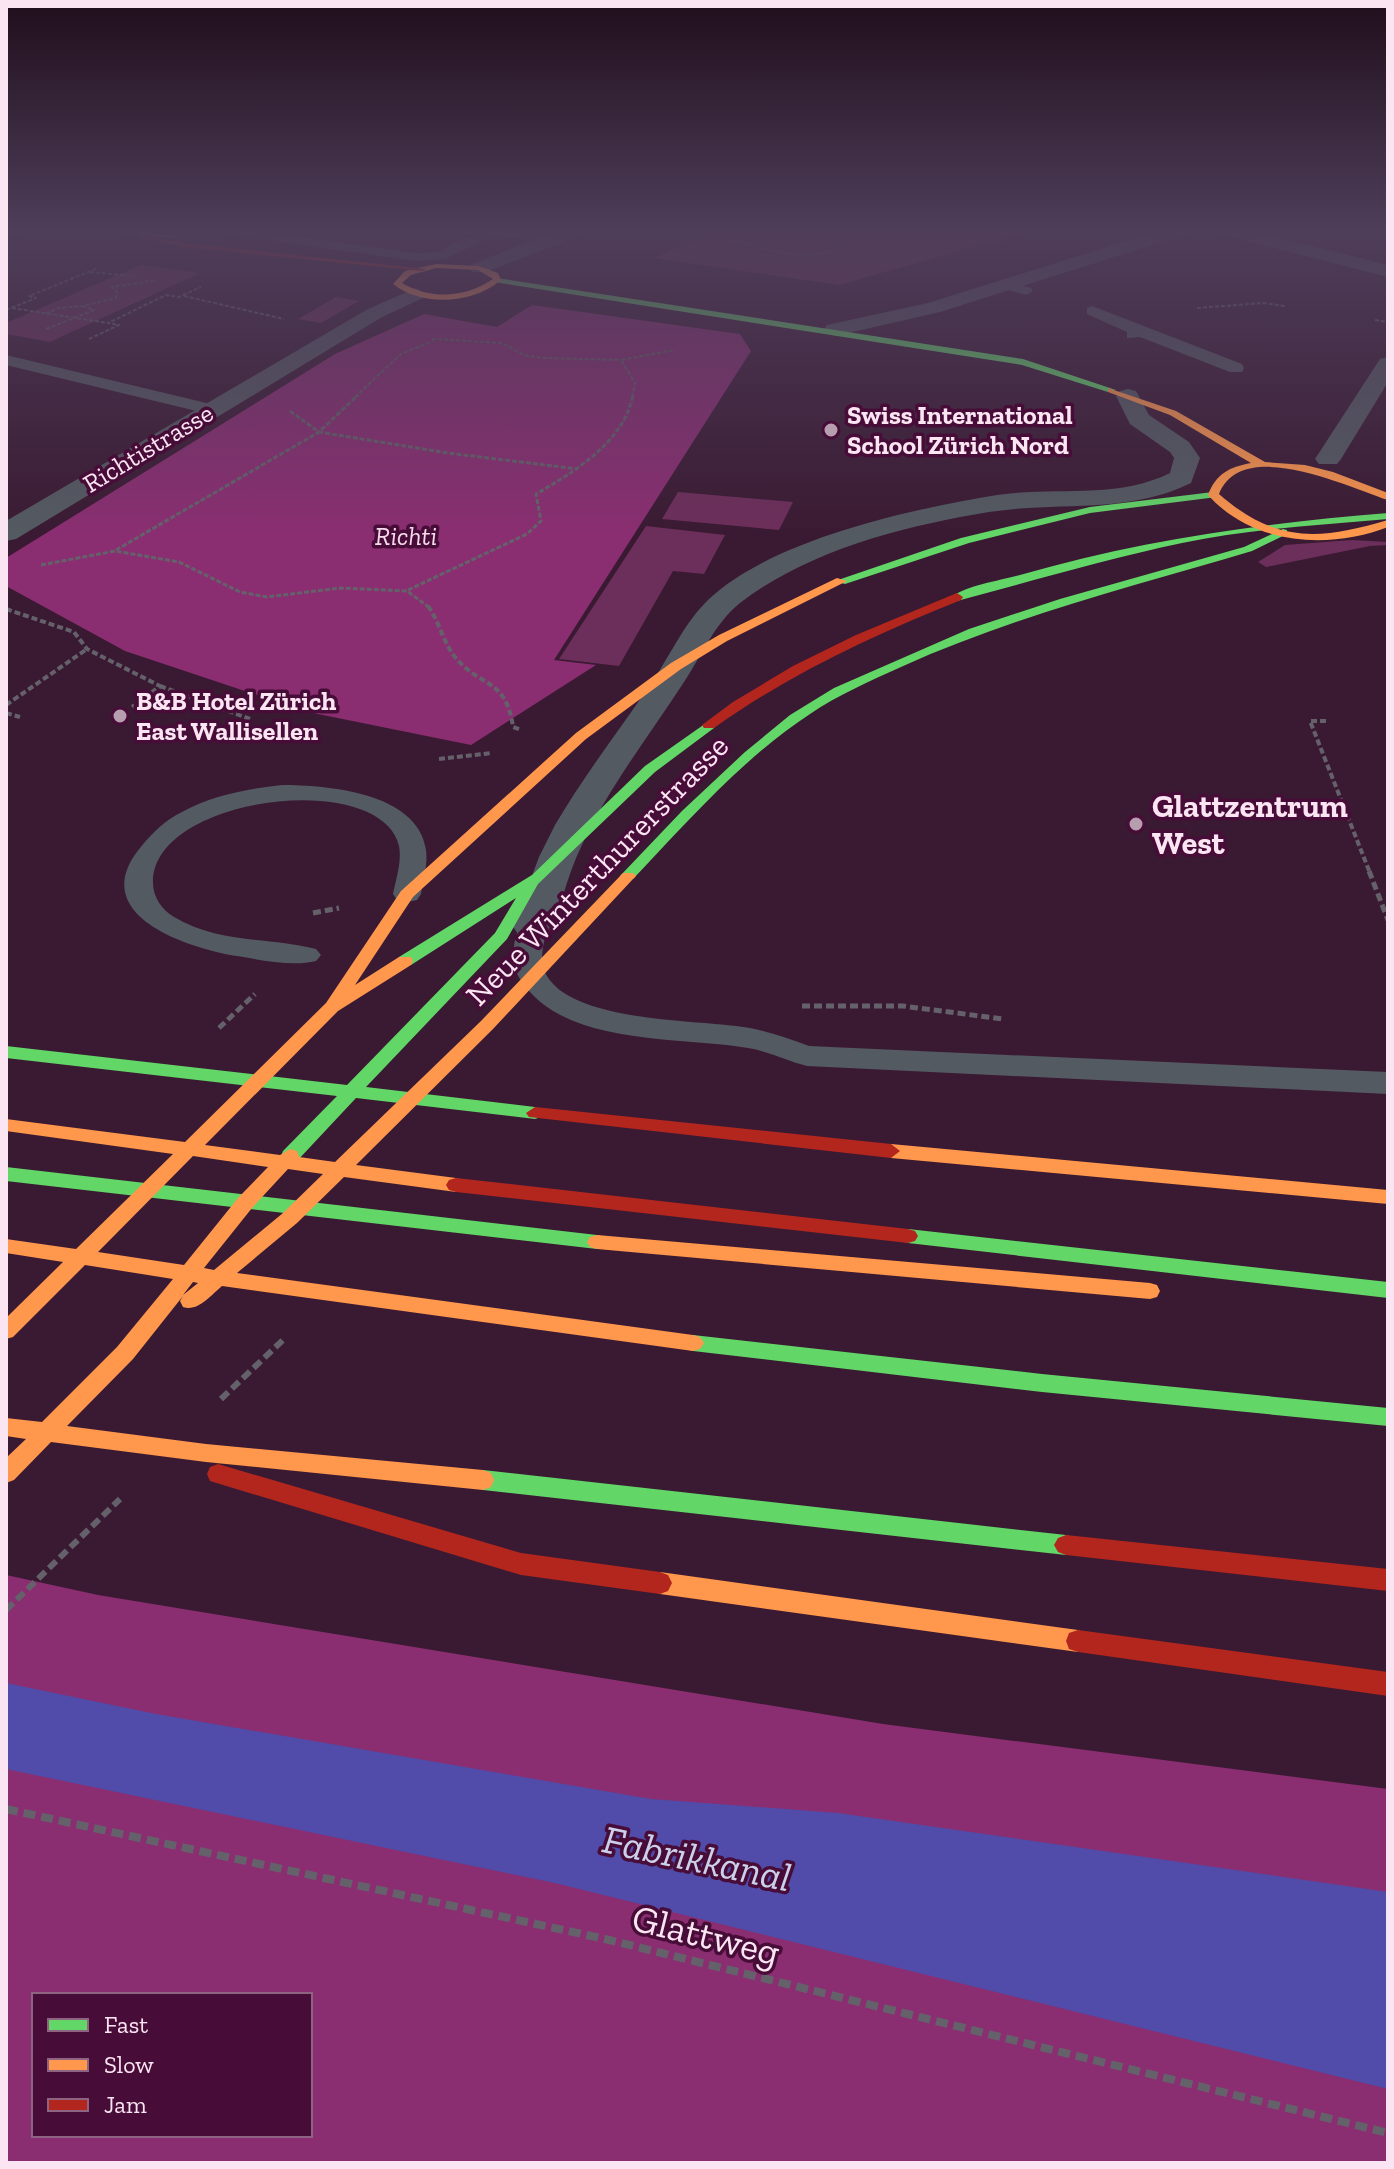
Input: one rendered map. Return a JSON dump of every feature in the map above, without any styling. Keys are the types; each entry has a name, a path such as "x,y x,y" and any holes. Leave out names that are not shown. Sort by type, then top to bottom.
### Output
{"main road":[{"path":"775,331 1090,383"},
{"path":"806,337 830,331"},
{"path":"843,331 1023,362 1090,383 1200,426 1264,466"},
{"path":"1213,495 1215,485 1224,476 1264,466 1315,468 1363,481 1388,497"},
{"path":"1363,481 1388,478"},
{"name":"Neue Winterthurerstrasse","path":"6,1331 332,1007 407,894 581,736 676,666 734,632 812,593 923,552 1090,510 1213,495 1220,506 1235,517 1283,532 1346,536 1386,524"},
{"name":"Neue Winterthurerstrasse","path":"332,1007 537,878 650,769 723,714 799,669 870,633 965,594 1108,555 1184,539 1271,526 1386,524"},
{"name":"Neue Winterthurerstrasse","path":"6,1473 125,1353 290,1218 487,1025 705,794 797,717 856,683 921,652 1015,617 1248,549 1283,532"},
{"name":"Neue Winterthurerstrasse","path":"125,1353 245,1203 501,936 537,878"},
{"path":"6,1052 749,1138 1388,1197"},
{"path":"6,1125 407,1179 1388,1290"},
{"path":"6,1174 487,1231 976,1278 1166,1292"},
{"path":"6,1246 333,1295 682,1341 1388,1417"},
{"path":"1356,1306 1388,1308"},
{"path":"6,1427 116,1444 540,1486 969,1536 1388,1580"},
{"path":"116,1444 521,1564 1388,1684"}],"street":[{"name":"Richtistrasse","path":"6,533 345,331"},
{"path":"929,331 941,347"},
{"path":"1328,459 1388,364"},
{"path":"533,927 562,848 708,616 760,576 874,531 1019,499 1122,498 1162,488 1182,477 1187,458 1180,447 1139,419 1128,396"},
{"path":"973,509 1090,510"}],"lane":[{"path":"1132,331 1236,368"},
{"path":"6,345 34,349"},
{"path":"6,360 49,361 213,410"},
{"path":"6,370 30,374 49,361"},
{"path":"306,955 219,945 162,922 144,905 138,883 142,865 153,848 193,817 225,804 257,795 327,793 358,800 381,810 406,829 414,849 407,894"},
{"path":"533,927 528,969 539,987 558,1004 636,1024 749,1038 807,1056 1388,1083"}],"path":[{"path":"49,361 107,331"},
{"path":"428,332 433,341"},
{"path":"37,566 115,551 319,432 401,354 433,341 502,343 524,355 543,358 621,360 678,350"},
{"path":"115,551 179,562 240,592 267,597 340,588 407,591 527,534 541,521 536,494 579,469 629,414 635,383 621,360"},
{"path":"319,432 448,453 579,469"},
{"path":"407,591 430,607 455,657 502,693 510,704 513,727 523,732"},
{"path":"6,609 74,632 87,649 160,686 250,719"},
{"path":"6,705 87,649"},
{"path":"132,707 160,686"},
{"path":"6,713 20,717"},
{"path":"1326,721 1310,721 1388,920"},
{"name":"Glattweg","path":"6,1809 605,1939 1388,2133"}],"shaded area":[{"path":"6,331 73,331 50,342 6,334"},
{"path":"678,492 793,502 779,530 662,519"},
{"path":"646,526 725,535 704,574 673,571 619,666 559,659"},
{"path":"1352,540 1388,542 1388,545 1266,567 1258,562 1285,545"}],"green space":[{"name":"Richti","path":"386,331 720,331 740,334 751,351 554,660 596,665 471,745 308,712 125,651 6,586 6,558 335,354"},
{"path":"6,1575 98,1595 883,1724 1388,1789 1388,2163 6,2163"}],"water":[{"name":"Fabrikkanal","path":"6,1683 156,1714 651,1799 838,1813 1388,1892 1388,2089 555,1883 6,1769"}],"traffic: fast":[{"path":"826,331 1023,362 1111,390"},
{"path":"841,581 965,540 1090,510 1213,495"},
{"path":"957,597 1046,571 1184,539 1271,526 1388,516"},
{"path":"628,876 687,814 750,755 795,718 839,691 929,650 1018,616 1248,549 1283,532"},
{"path":"405,961 537,878 650,769 709,725"},
{"path":"290,1156 501,936 531,886"},
{"path":"6,1052 535,1113"},
{"path":"6,1174 597,1242"},
{"path":"908,1236 1388,1290"},
{"path":"693,1343 1042,1383 1388,1417"},
{"path":"483,1480 1066,1545"}],"traffic: slow":[{"path":"1111,390 1173,413 1264,466"},
{"path":"1388,497 1353,481 1305,468 1280,465 1237,469 1222,478 1213,495 1251,522 1296,536 1344,536 1388,523"},
{"path":"332,1007 407,894 581,736 676,666 723,638 841,581"},
{"path":"190,1301 290,1218 487,1025 628,876"},
{"path":"6,1331 332,1007 405,961"},
{"path":"6,1125 456,1185"},
{"path":"891,1151 1388,1197"},
{"path":"6,1473 125,1353 245,1203 290,1156"},
{"path":"597,1242 1150,1291"},
{"path":"6,1246 350,1298 693,1343"},
{"path":"6,1427 206,1453 483,1480"},
{"path":"660,1583 1078,1641"}],"traffic: jam":[{"path":"709,725 797,669 860,638 957,597"},
{"path":"535,1113 891,1151"},
{"path":"456,1185 908,1236"},
{"path":"218,1474 521,1564 660,1583"},
{"path":"1066,1545 1388,1580"},
{"path":"1078,1641 1388,1684"}],"place":[{"name":"Swiss International School Zürich Nord","path":"831,430"},
{"name":"B&B Hotel Zürich East Wallisellen","path":"120,716"},
{"name":"Glattzentrum West","path":"1136,824"}]}
